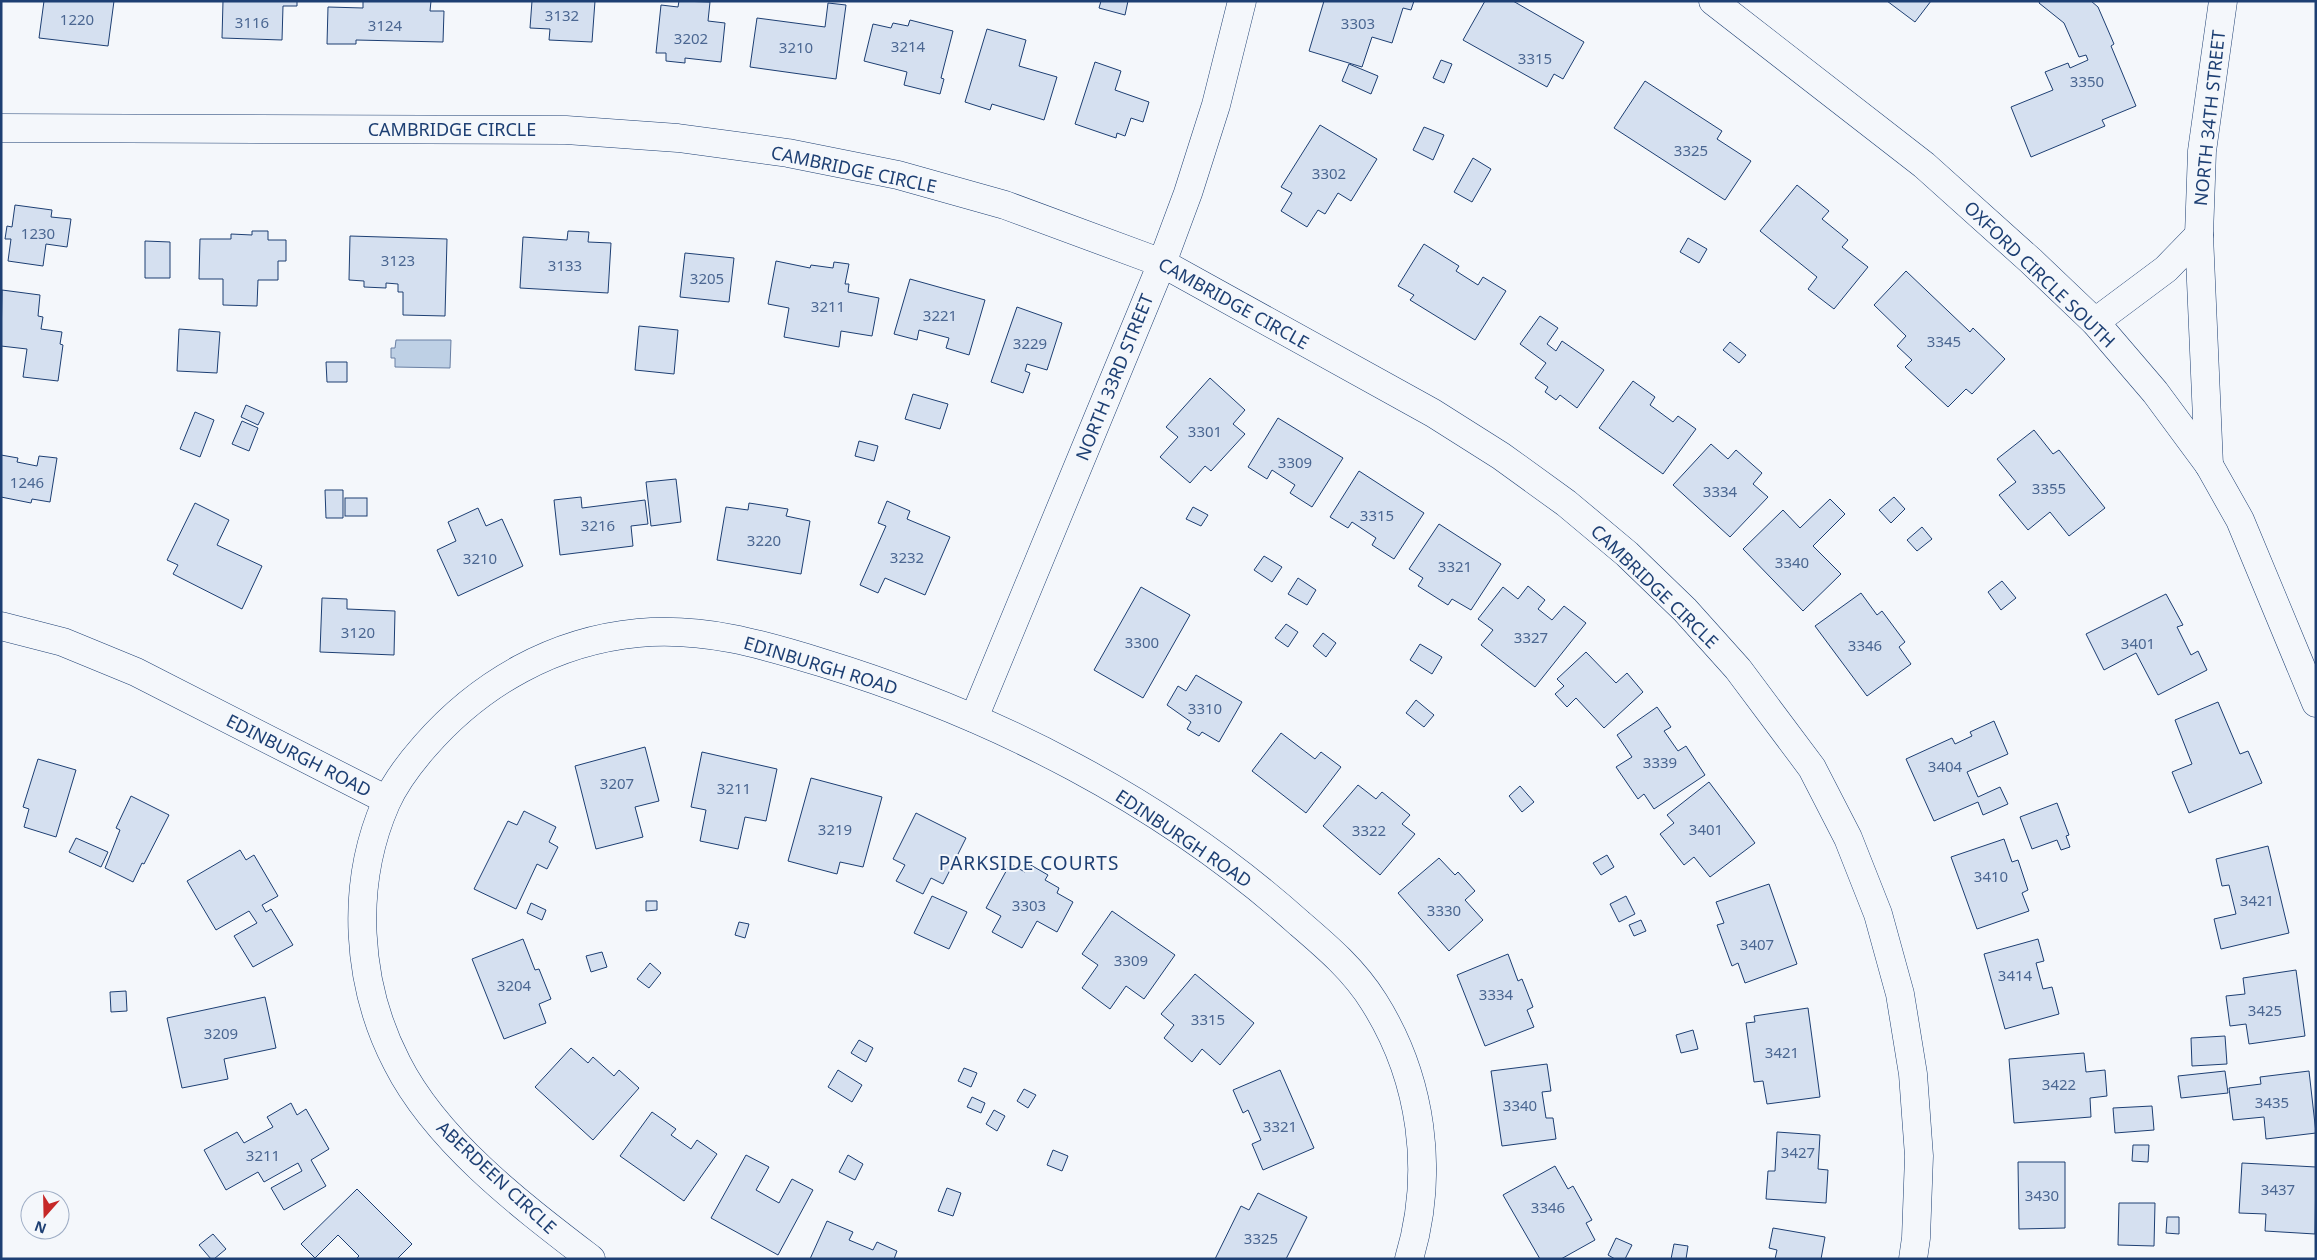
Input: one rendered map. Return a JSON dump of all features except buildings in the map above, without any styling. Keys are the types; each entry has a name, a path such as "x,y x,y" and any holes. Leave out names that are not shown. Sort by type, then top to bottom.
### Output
{"street":[{"name":"NORTH 33RD STREET","path":"974,718 1162,263 1188,193 1216,105 1242,1"},
{"name":"OXFORD CIRCLE SOUTH","path":"1713,1 1924,165 2031,261 2095,322 2155,392 2209,465 2240,520 2316,703"},
{"name":"NORTH 34TH STREET","path":"2209,465 2199,235 2202,151 2223,1"},
{"name":"CAMBRIDGE CIRCLE","path":"1,128 566,130 678,138 788,153 898,175 1005,205 1110,242 1162,263 1433,413 1501,456 1566,503 1627,554 1685,610 1738,669 1812,768 1848,838 1878,914 1900,994 1913,1074 1919,1156 1916,1238 1913,1259"},
{"path":"2095,322 2166,269 2199,235"},
{"name":"EDINBURGH ROAD","path":"1,626 63,642 136,672 387,800 410,762 447,720 490,686 539,659 581,643 635,633 680,631 724,635 760,644 864,675 974,718 1054,756 1130,798 1203,847 1274,900 1347,965 1373,1000 1394,1038 1413,1089 1422,1142 1423,1186 1418,1229 1408,1259"},
{"name":"ABERDEEN CIRCLE","path":"387,800 373,839 363,891 363,944 368,985 380,1026 397,1065 426,1110 446,1134 526,1209 591,1259"}],"water":[{"path":"396,340 451,340 450,368 395,367 395,358 391,358 391,348 395,348"}],"district":[{"name":"PARKSIDE COURTS","path":"1029,863"}]}
